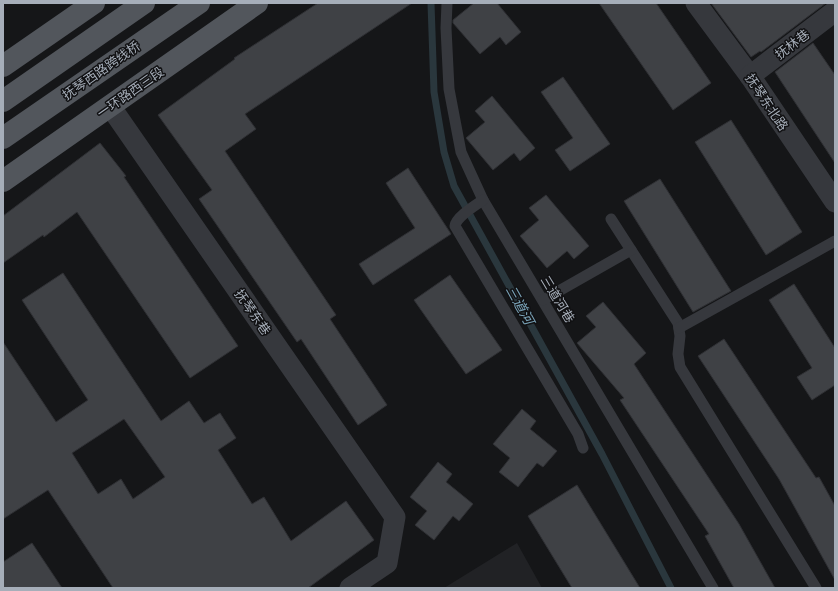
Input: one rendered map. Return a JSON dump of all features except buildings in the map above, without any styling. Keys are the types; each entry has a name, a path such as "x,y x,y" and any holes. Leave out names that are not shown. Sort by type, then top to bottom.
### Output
{"main road":[{"path":"3,66 94,3"},
{"path":"3,101 144,3"},
{"name":"抚琴西路跨线桥","path":"3,138 199,3"},
{"name":"一环路西三段","path":"3,181 257,3"}],"street":[{"name":"抚琴东北路","path":"696,3 750,76 835,202"},
{"name":"抚林巷","path":"750,76 835,11"},
{"name":"抚琴东巷","path":"110,106 395,517 386,563 350,588"}],"lane":[{"name":"三道河巷","path":"447,3 446,28 449,89 461,152 480,202 543,300 713,588"},
{"path":"480,202 459,218 455,226 578,434 583,448"},
{"path":"611,219 678,323 680,336 678,354 680,367 816,588"},
{"path":"679,328 835,241"},
{"path":"543,300 631,250"}],"shaded area":[{"path":"517,543 542,588 444,588"}],"waterway":[{"name":"三道河","path":"431,3 434,92 444,152 454,186 602,454 671,588"}]}
